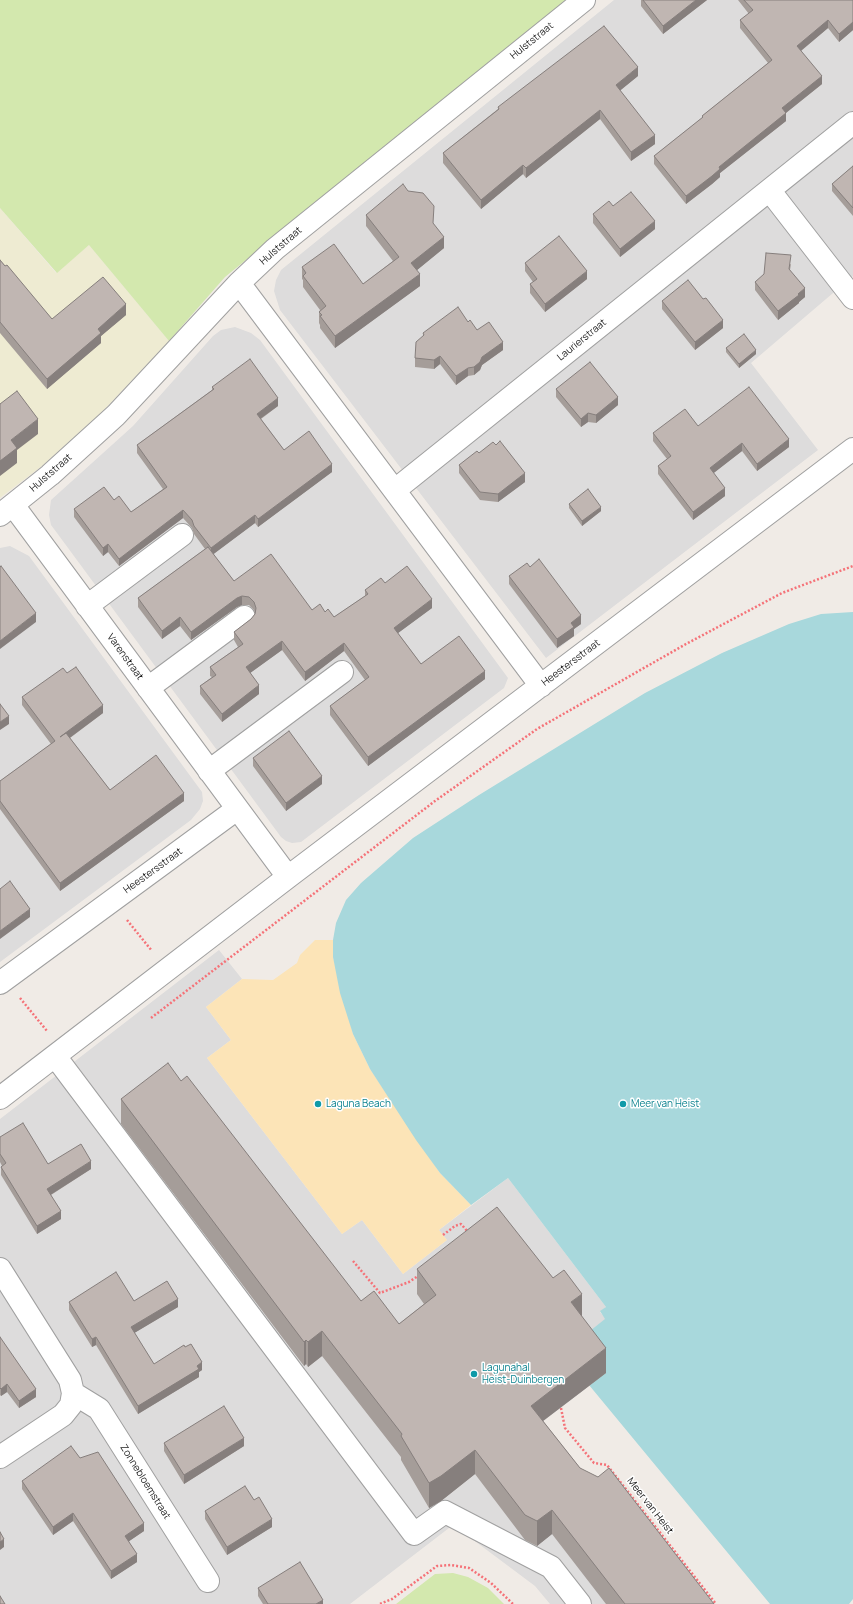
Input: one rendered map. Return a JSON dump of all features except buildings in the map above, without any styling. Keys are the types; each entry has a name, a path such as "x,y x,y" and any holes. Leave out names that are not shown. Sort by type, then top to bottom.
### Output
{"street":[{"name":"Hulststraat","path":"7,510 50,475 116,415 239,283 275,249 584,0"},
{"name":"Laurierstraat","path":"395,490 853,123"},
{"path":"770,191 853,298"},
{"path":"239,283 541,686"},
{"name":"Heestersstraat","path":"0,1098 288,877 853,449"},
{"name":"Varenstraat","path":"7,510 88,606 237,809"},
{"path":"88,606 182,535"},
{"path":"148,688 244,617"},
{"path":"209,771 342,672"},
{"path":"237,809 288,877"},
{"name":"Heestersstraat","path":"2,981 237,809"},
{"path":"59,1053 414,1534 446,1512 551,1567 580,1604"},
{"path":"0,1457 63,1415 71,1405 74,1393 70,1380 2,1277"},
{"name":"Zonnebloemstraat","path":"74,1393 99,1409 208,1581"}],"path":[{"path":"151,1018 435,801 537,729 686,644 782,593 853,566"},
{"path":"112,901 168,970"},
{"path":"2,981 59,1053"},
{"path":"443,1235 455,1226 461,1224 472,1235"},
{"path":"353,1261 380,1293 409,1282 422,1273"},
{"name":"Meer van Heist","path":"561,1408 565,1428 594,1464 607,1465 716,1604"},
{"path":"380,1604 392,1599 437,1566 451,1565 469,1568 491,1583 513,1604"}],"shaded area":[{"path":"614,0 853,0 853,276 751,363 818,450 546,658 280,310 274,291 276,280 281,270"},
{"path":"0,208 56,273 89,245 169,341 103,411 42,466 0,498"},
{"path":"235,327 251,333 260,340 508,678 504,688 301,842 292,843 281,837 51,525 49,515 51,500 133,426 213,336 221,330"},
{"path":"10,546 29,556 202,792 203,801 200,809 191,820 0,962 0,548"},
{"path":"219,950 242,979 206,1007 231,1040 207,1058 342,1234 362,1220 403,1274 447,1240 439,1230 508,1178 606,1307 600,1312 606,1319 606,1373 532,1430 701,1604 550,1604 535,1586 456,1527 449,1528 350,1604 0,1604 0,1119"}],"green space":[{"path":"0,0 566,0 225,277 169,341 89,245 57,273 0,208"},
{"path":"453,1573 468,1577 488,1588 504,1604 396,1604 435,1574"}],"sand":[{"name":"Laguna Beach","path":"315,940 333,940 333,957 353,1034 370,1069 440,1173 471,1205 439,1230 447,1240 403,1274 362,1220 342,1234 207,1058 231,1040 206,1007 242,979 273,980 297,963 300,955"}],"water":[{"name":"Meer van Heist","path":"853,612 853,1599 849,1604 770,1604 589,1385 606,1373 580,1339 605,1319 600,1311 606,1307 508,1178 471,1205 440,1173 416,1140 370,1069 353,1034 340,993 333,957 333,940 336,923 346,900 361,883 413,838 479,795 645,693 722,653 789,624 821,614"}],"place":[{"name":"Laguna Beach","path":"318,1104"},
{"name":"Meer van Heist","path":"623,1104"},
{"name":"Lagunahal Heist-Duinbergen","path":"474,1374"}]}
